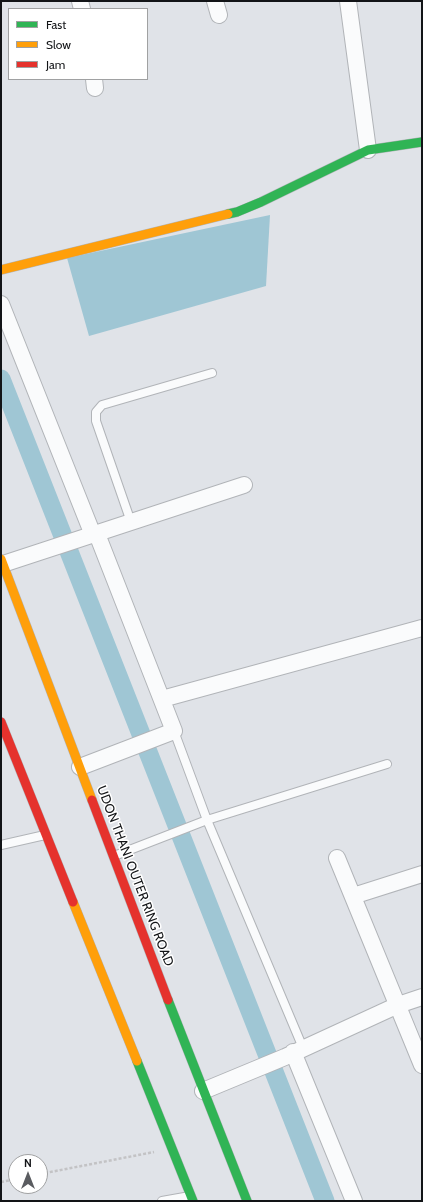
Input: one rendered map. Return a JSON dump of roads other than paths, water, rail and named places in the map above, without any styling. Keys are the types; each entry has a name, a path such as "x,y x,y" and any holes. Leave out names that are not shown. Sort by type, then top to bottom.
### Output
{"main road":[{"path":"1,270 237,212 261,202 368,150 422,142"},
{"name":"UDON THANI OUTER RING ROAD","path":"2,562 203,1091 247,1201"},
{"path":"1,722 192,1198"}],"street":[{"path":"348,1 368,150"},
{"path":"1,304 162,699 171,733 80,767"},
{"path":"2,562 30,556 244,486"},
{"path":"162,699 422,628"},
{"path":"337,858 422,1065"},
{"path":"353,896 422,874"},
{"path":"203,1091 398,1005 422,997"},
{"path":"294,1052 354,1201"}],"lane":[{"path":"131,522 96,420 96,412 102,405 212,373"},
{"path":"171,733 203,821 294,1052"},
{"path":"114,856 203,821 387,764"},
{"path":"1,845 46,835"},
{"path":"162,1201 192,1198"}],"water":[{"path":"270,215 266,286 89,336 67,258"}],"waterway":[{"path":"1,379 325,1201"}]}
